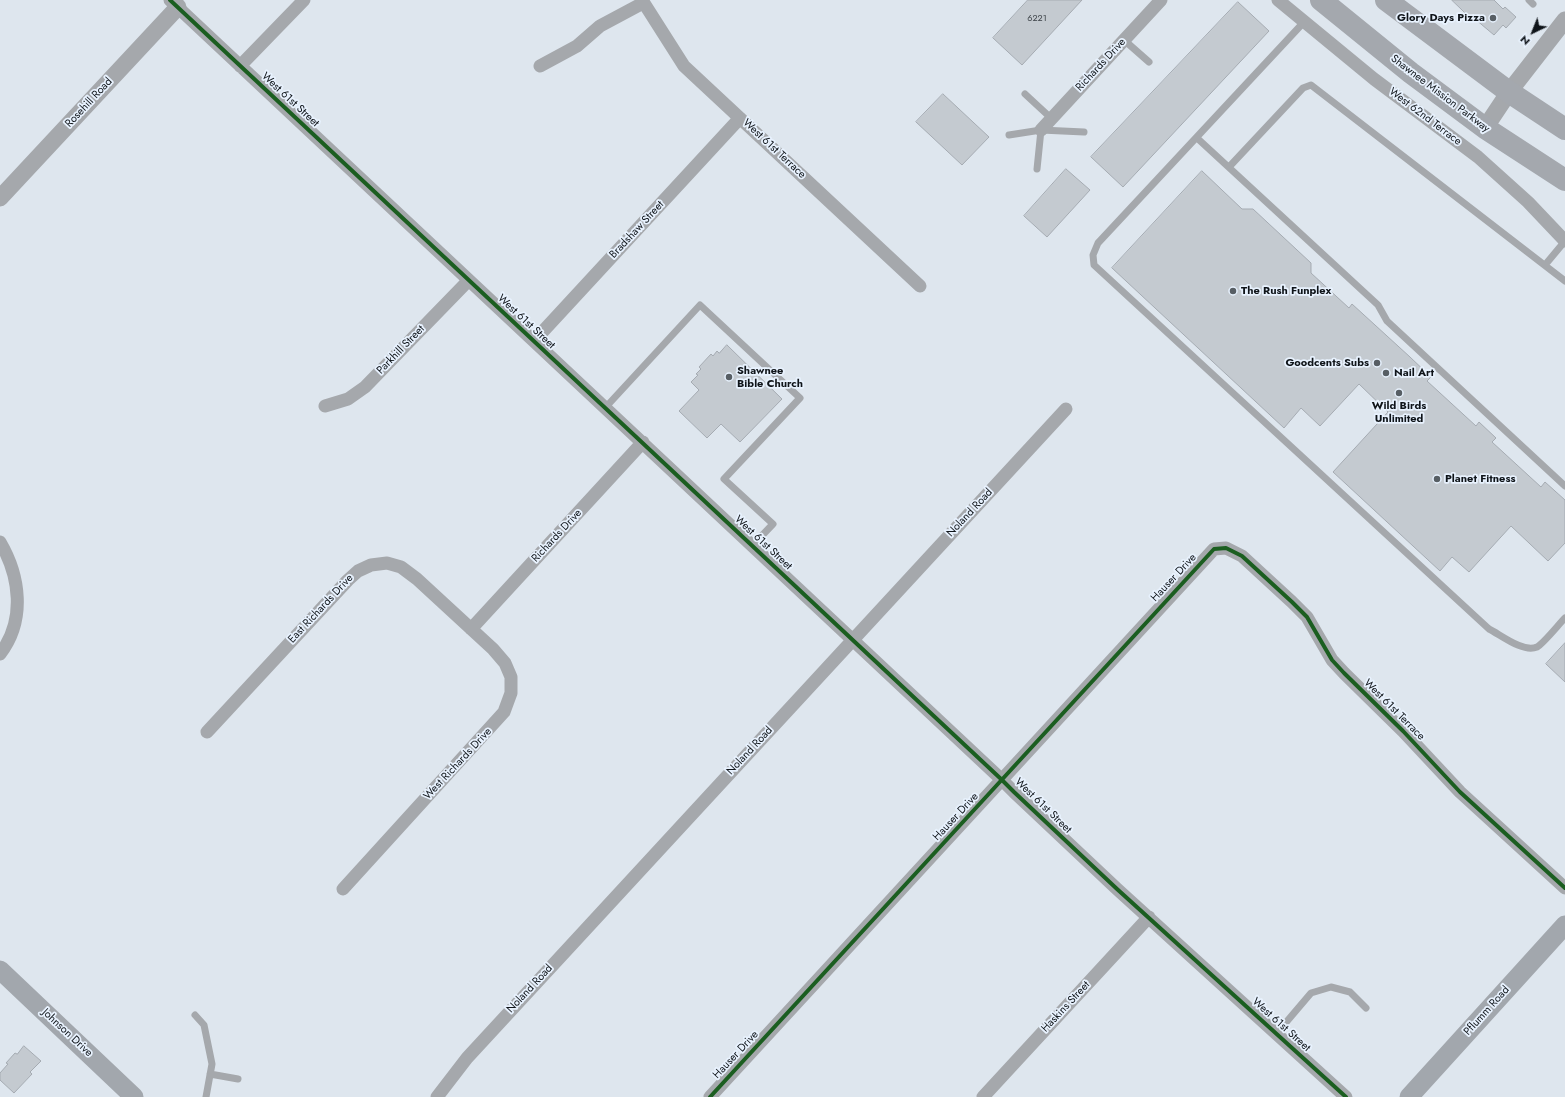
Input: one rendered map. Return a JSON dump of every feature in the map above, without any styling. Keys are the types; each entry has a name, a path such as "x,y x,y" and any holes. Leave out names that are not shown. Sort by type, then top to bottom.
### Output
{"highway":[{"name":"Shawnee Mission Parkway","path":"1321,0 1411,73 1486,128 1565,180"},
{"path":"1386,0 1509,92 1565,129"}],"main road":[{"name":"Pflumm Road","path":"1409,1097 1565,925"},
{"name":"Johnson Drive","path":"0,970 134,1097"}],"street":[{"path":"240,66 304,0"},
{"name":"Richards Drive","path":"1041,130 1161,0"},
{"name":"West 62nd Terrace","path":"1278,0 1374,79 1478,157 1528,202 1565,241"},
{"path":"540,66 577,46 600,26 642,2"},
{"name":"West 61st Terrace","path":"642,2 684,66 920,286"},
{"name":"West 61st Street","path":"174,4 468,281 753,545 1014,792 1346,1097"},
{"name":"Rosehill Road","path":"0,198 174,4"},
{"path":"1486,128 1509,92 1565,20"},
{"name":"Bradshaw Street","path":"534,341 740,118"},
{"name":"Parkhill Street","path":"325,406 348,399 365,387 468,281"},
{"name":"Noland Road","path":"437,1097 467,1058 1066,409"},
{"name":"Richards Drive","path":"471,628 643,442"},
{"path":"0,542 12,565 17,586 17,608 12,630 0,654"},
{"name":"West 61st Terrace","path":"1214,549 1226,548 1242,556 1292,602 1307,617 1332,660 1344,673 1398,725 1460,792 1565,888"},
{"name":"Hauser Drive","path":"710,1097 1214,549"},
{"name":"East Richards Drive","path":"208,732 348,580 358,571 372,564 387,563 401,567 418,578 471,628"},
{"name":"West Richards Drive","path":"343,889 504,712 511,693 511,677 505,663 471,628"},
{"name":"Haskins Street","path":"983,1097 1149,917"}],"lane":[{"path":"1304,22 1098,243 1093,255 1094,264 1489,628 1523,648 1538,647 1565,618"},
{"path":"1124,40 1149,62"},
{"path":"1229,167 1303,88 1311,85 1565,281"},
{"path":"1025,94 1052,119"},
{"path":"1037,169 1041,130"},
{"path":"1009,135 1041,130 1084,132"},
{"path":"1197,138 1378,305 1387,321 1565,486"},
{"path":"1545,265 1565,241"},
{"path":"605,408 700,305 800,398 724,479 773,524 753,545"},
{"path":"1277,1033 1311,993 1331,987 1350,992 1366,1008"},
{"path":"195,1015 204,1025 212,1064 206,1097"},
{"path":"210,1074 238,1079"}],"building":[{"path":"1028,0 1082,0 1022,65 993,38"},
{"name":"Glory Days Pizza","path":"1452,0 1494,0 1503,9 1505,7 1516,17 1506,28 1503,25 1494,35 1475,19 1474,21"},
{"path":"1238,2 1269,31 1123,187 1091,157"},
{"path":"943,94 989,137 962,165 916,122"},
{"path":"1066,169 1090,190 1047,237 1024,216"},
{"path":"1202,171 1242,209 1253,209 1311,263 1311,273 1349,308 1352,304 1410,357 1431,377 1427,381 1476,426 1479,422 1496,438 1492,442 1541,487 1545,482 1565,500 1565,543 1548,561 1511,526 1469,572 1452,557 1440,571 1333,472 1388,412 1359,384 1320,426 1301,408 1284,428 1112,268"},
{"name":"Shawnee Bible Church","path":"727,345 782,399 740,442 721,424 707,438 679,411 699,390 691,382 698,375 696,374 701,369 699,367 711,354 713,356 717,351 719,353"},
{"path":"1565,643 1565,682 1546,664"},
{"path":"24,1046 41,1061 30,1072 32,1074 14,1093 0,1080 0,1073 8,1064 6,1063"}],"cycle path":[{"path":"170,0 1117,889 1346,1097"},
{"path":"710,1097 1214,549 1226,548 1242,556 1292,602 1307,617 1332,660 1344,673 1403,731 1460,792 1565,888"}],"place":[{"name":"Glory Days Pizza","path":"1493,18"},
{"name":"The Rush Funplex","path":"1233,291"},
{"name":"Goodcents Subs","path":"1377,363"},
{"name":"Nail Art","path":"1386,373"},
{"name":"Shawnee Bible Church","path":"729,377"},
{"name":"Wild Birds Unlimited","path":"1399,393"},
{"name":"Planet Fitness","path":"1437,479"}]}
